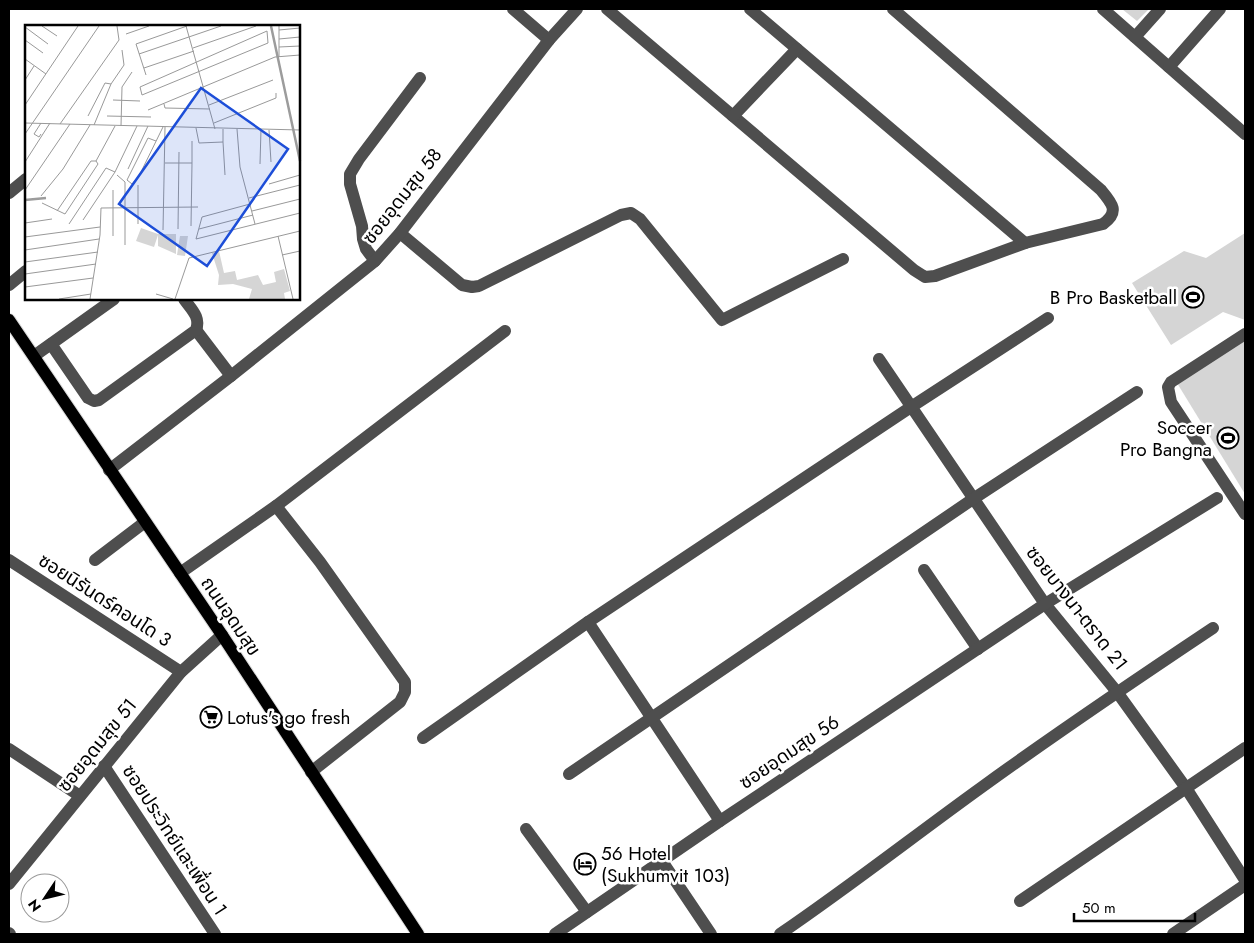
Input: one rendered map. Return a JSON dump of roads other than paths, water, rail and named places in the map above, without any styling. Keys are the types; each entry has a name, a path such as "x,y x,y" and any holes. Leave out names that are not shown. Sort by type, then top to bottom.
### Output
{"main road":[{"name":"ถนนอุดมสุข","path":"9,320 222,635 418,934"}],"street":[{"path":"513,9 549,40"},
{"name":"ซอยอุดมสุข 58","path":"109,470 375,261 400,233 549,40 577,9"},
{"path":"607,9 907,264 925,277 935,276 1025,243 1104,224 1110,219 1113,214 1113,206 1101,190 893,9"},
{"path":"750,9 1025,243"},
{"path":"1103,9 1245,134"},
{"path":"1135,37 1160,9"},
{"path":"1169,67 1220,9"},
{"path":"733,116 797,49"},
{"path":"375,261 366,249 363,239 362,226 350,184 350,174 359,159 420,78"},
{"path":"9,193 25,180"},
{"path":"400,233 462,285 472,287 479,286 621,215 631,213 640,219 722,320 843,259"},
{"path":"9,285 25,272"},
{"path":"34,356 113,300"},
{"path":"51,344 88,398 95,401 102,398 196,330 197,317 185,300"},
{"path":"424,738 588,622 1048,318"},
{"path":"196,330 230,376"},
{"path":"180,573 276,506 506,331"},
{"path":"1245,334 1170,382 1168,387 1171,402 1245,514"},
{"name":"ซอยบางนา-ตราด 21","path":"879,359 1045,604 1118,692 1186,788 1245,880"},
{"path":"569,774 973,499 1137,392"},
{"name":"ซอยอุดมสุข 56","path":"555,934 720,821 1045,604 1217,498"},
{"path":"276,506 320,562 405,682 405,692 400,702 311,772"},
{"path":"95,560 145,522"},
{"name":"ซอยนิรันดร์คอนโด 3","path":"9,560 181,672"},
{"path":"924,570 978,649"},
{"path":"588,622 720,821"},
{"path":"780,934 828,902 981,787 1213,628"},
{"name":"ซอยอุดมสุข 51","path":"9,884 181,672 222,635"},
{"path":"1020,901 1245,748"},
{"path":"9,749 80,796"},
{"name":"ซอยประวิทย์และเพื่อน 1","path":"104,766 215,934"},
{"path":"526,829 587,912"},
{"path":"662,861 711,934"},
{"path":"1173,934 1245,885"}],"place":[{"name":"B Pro Basketball","path":"1193,297"},
{"name":"Soccer Pro Bangna","path":"1228,438"},
{"name":"Lotus's go fresh","path":"211,717"},
{"name":"56 Hotel (Sukhumvit 103)","path":"585,864"}]}
